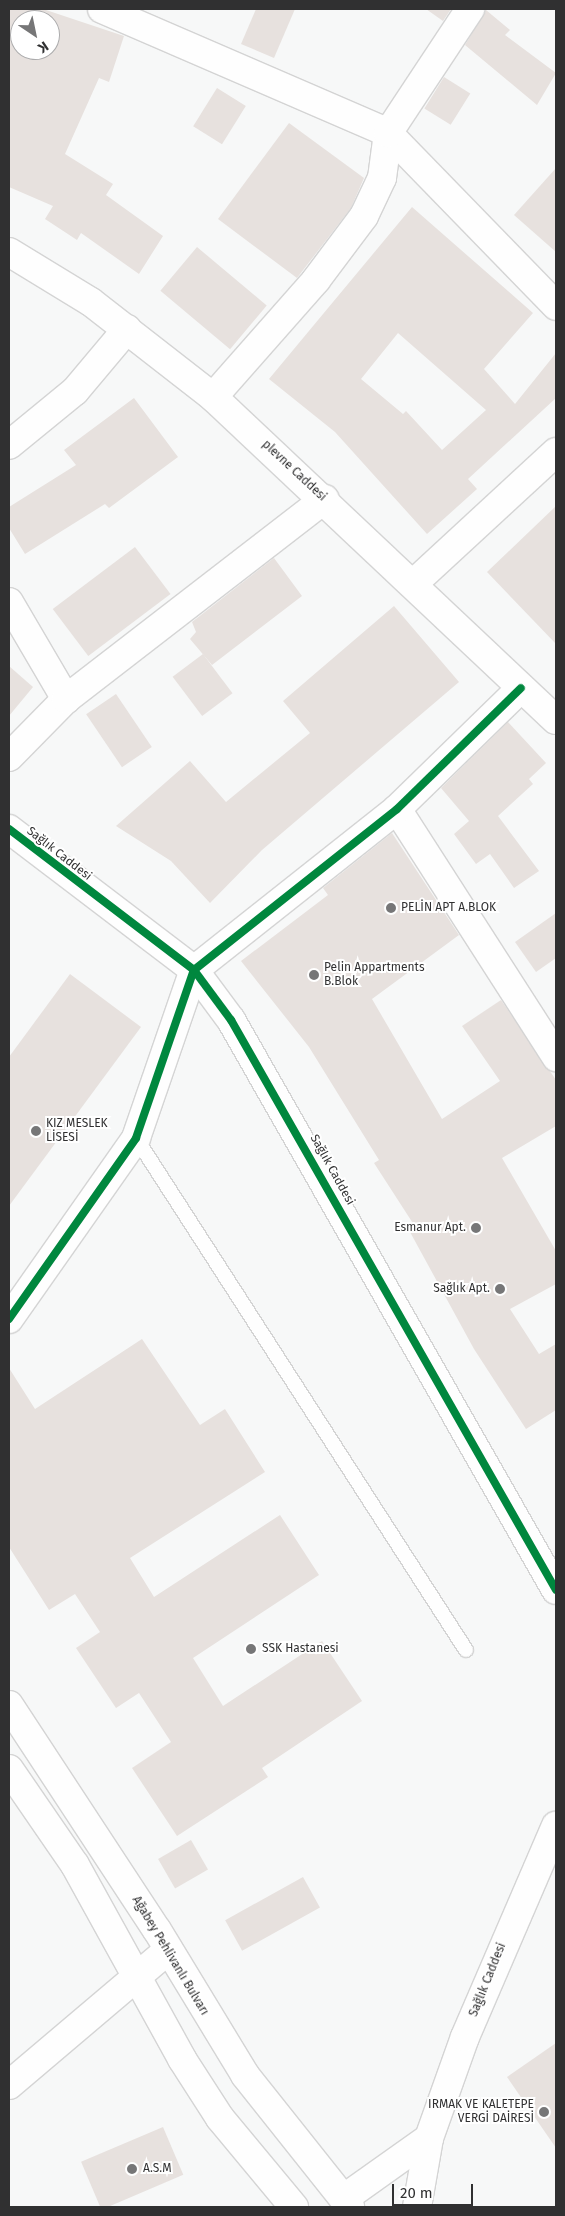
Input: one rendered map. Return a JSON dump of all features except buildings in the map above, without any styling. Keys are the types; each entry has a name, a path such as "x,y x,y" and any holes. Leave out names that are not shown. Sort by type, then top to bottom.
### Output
{"street":[{"path":"102,9 388,134 556,306"},
{"path":"213,396 316,280 364,216 382,178 388,134 470,9"},
{"name":"plevne Caddesi","path":"11,250 127,329 213,396 414,583 556,720"},
{"path":"9,446 75,391 127,329"},
{"path":"414,583 556,452"},
{"path":"9,757 66,699 325,499"},
{"path":"9,602 66,699"},
{"path":"9,1319 136,1138 194,970 396,809 521,688"},
{"path":"396,809 556,1057"},
{"name":"Sağlık Caddesi","path":"9,829 194,970 266,1076 556,1590"},
{"name":"Ağabey Pehlivanlı Bulvarı","path":"9,1705 168,1950 245,2075 292,2138 348,2202"},
{"path":"9,1769 75,1866 136,1976 220,2118 294,2207"},
{"name":"Sağlık Caddesi","path":"417,2207 429,2138 507,1932 556,1826"},
{"path":"9,2085 168,1950"},
{"path":"348,2202 429,2138"}],"lane":[{"path":"136,1138 466,1650"}],"cycle path":[{"path":"9,1319 136,1138 194,970 397,809 521,688"},
{"path":"9,829 194,970 231,1020 556,1590"}],"place":[{"name":"PELİN APT A.BLOK","path":"391,908"},
{"name":"Pelin Appartments B.Blok","path":"314,975"},
{"name":"KIZ MESLEK LİSESİ","path":"36,1131"},
{"name":"Esmanur Apt.","path":"476,1228"},
{"name":"Sağlık Apt.","path":"500,1289"},
{"name":"SSK Hastanesi","path":"251,1649"},
{"name":"IRMAK VE KALETEPE VERGİ DAİRESİ","path":"544,2112"},
{"name":"A.S.M","path":"132,2169"}]}
